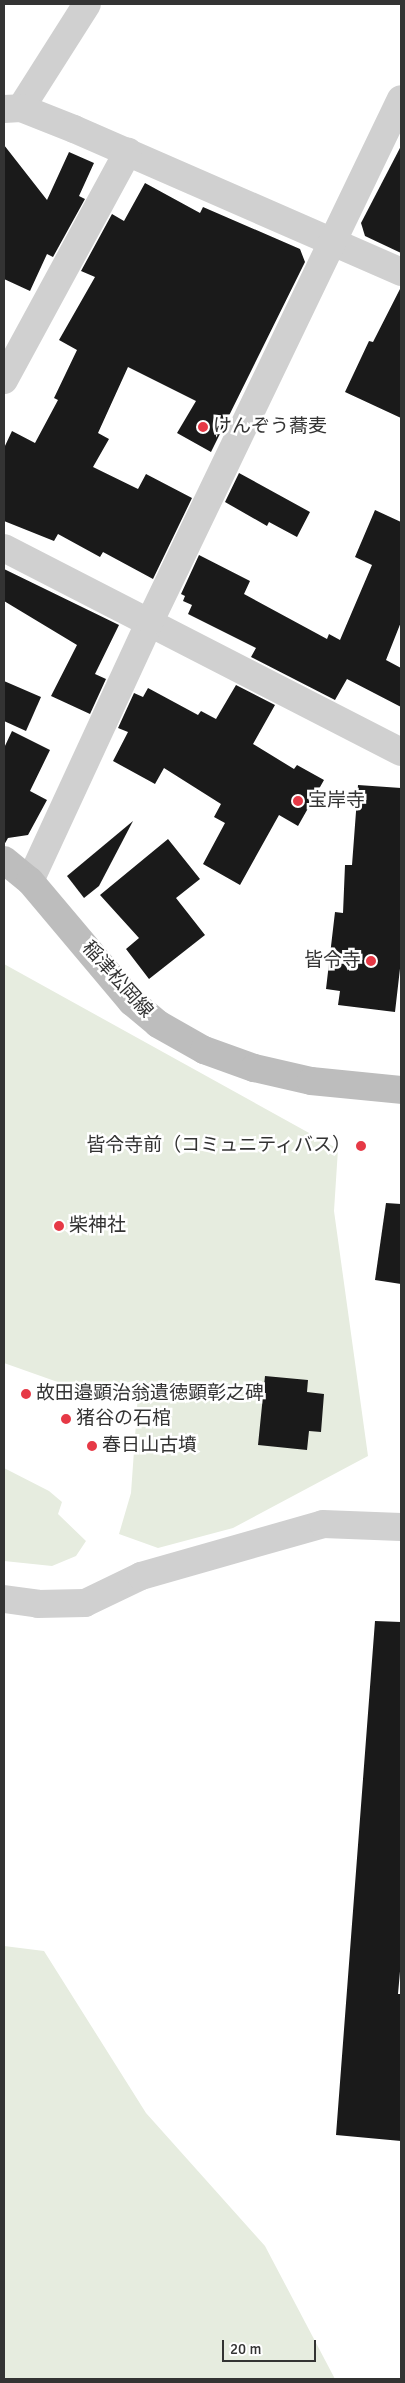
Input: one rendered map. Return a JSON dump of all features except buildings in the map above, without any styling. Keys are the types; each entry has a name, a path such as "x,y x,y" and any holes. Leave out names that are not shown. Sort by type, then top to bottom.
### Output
{"main road":[{"name":"稲津松岡線","path":"4,860 30,881 132,1002 158,1024 204,1050 254,1068 311,1081 401,1090"}],"street":[{"path":"87,4 13,108 128,152 401,272"},
{"path":"30,881 150,621 401,98"},
{"path":"4,380 128,152"},
{"path":"4,548 150,621 401,752"},
{"path":"4,1599 38,1604 85,1603 141,1576 323,1524 401,1527"}],"shaded area":[{"path":"4,964 338,1149 334,1211 368,1456 233,1528 158,1548 119,1534 131,1493 139,1380 83,1391 4,1363"},
{"path":"4,1468 49,1491 62,1502 58,1514 86,1541 76,1556 52,1566 4,1561"},
{"path":"4,1946 44,1951 146,2113 265,2246 335,2379 4,2379"}],"place":[{"name":"けんぞう蕎麦","path":"203,427"},
{"name":"宝岸寺","path":"298,801"},
{"name":"皆令寺","path":"371,961"},
{"name":"皆令寺前（コミュニティバス）","path":"361,1146"},
{"name":"柴神社","path":"59,1226"},
{"name":"故田邉顕治翁遺徳顕彰之碑","path":"26,1394"},
{"name":"猪谷の石棺","path":"66,1419"},
{"name":"春日山古墳","path":"92,1446"}]}
